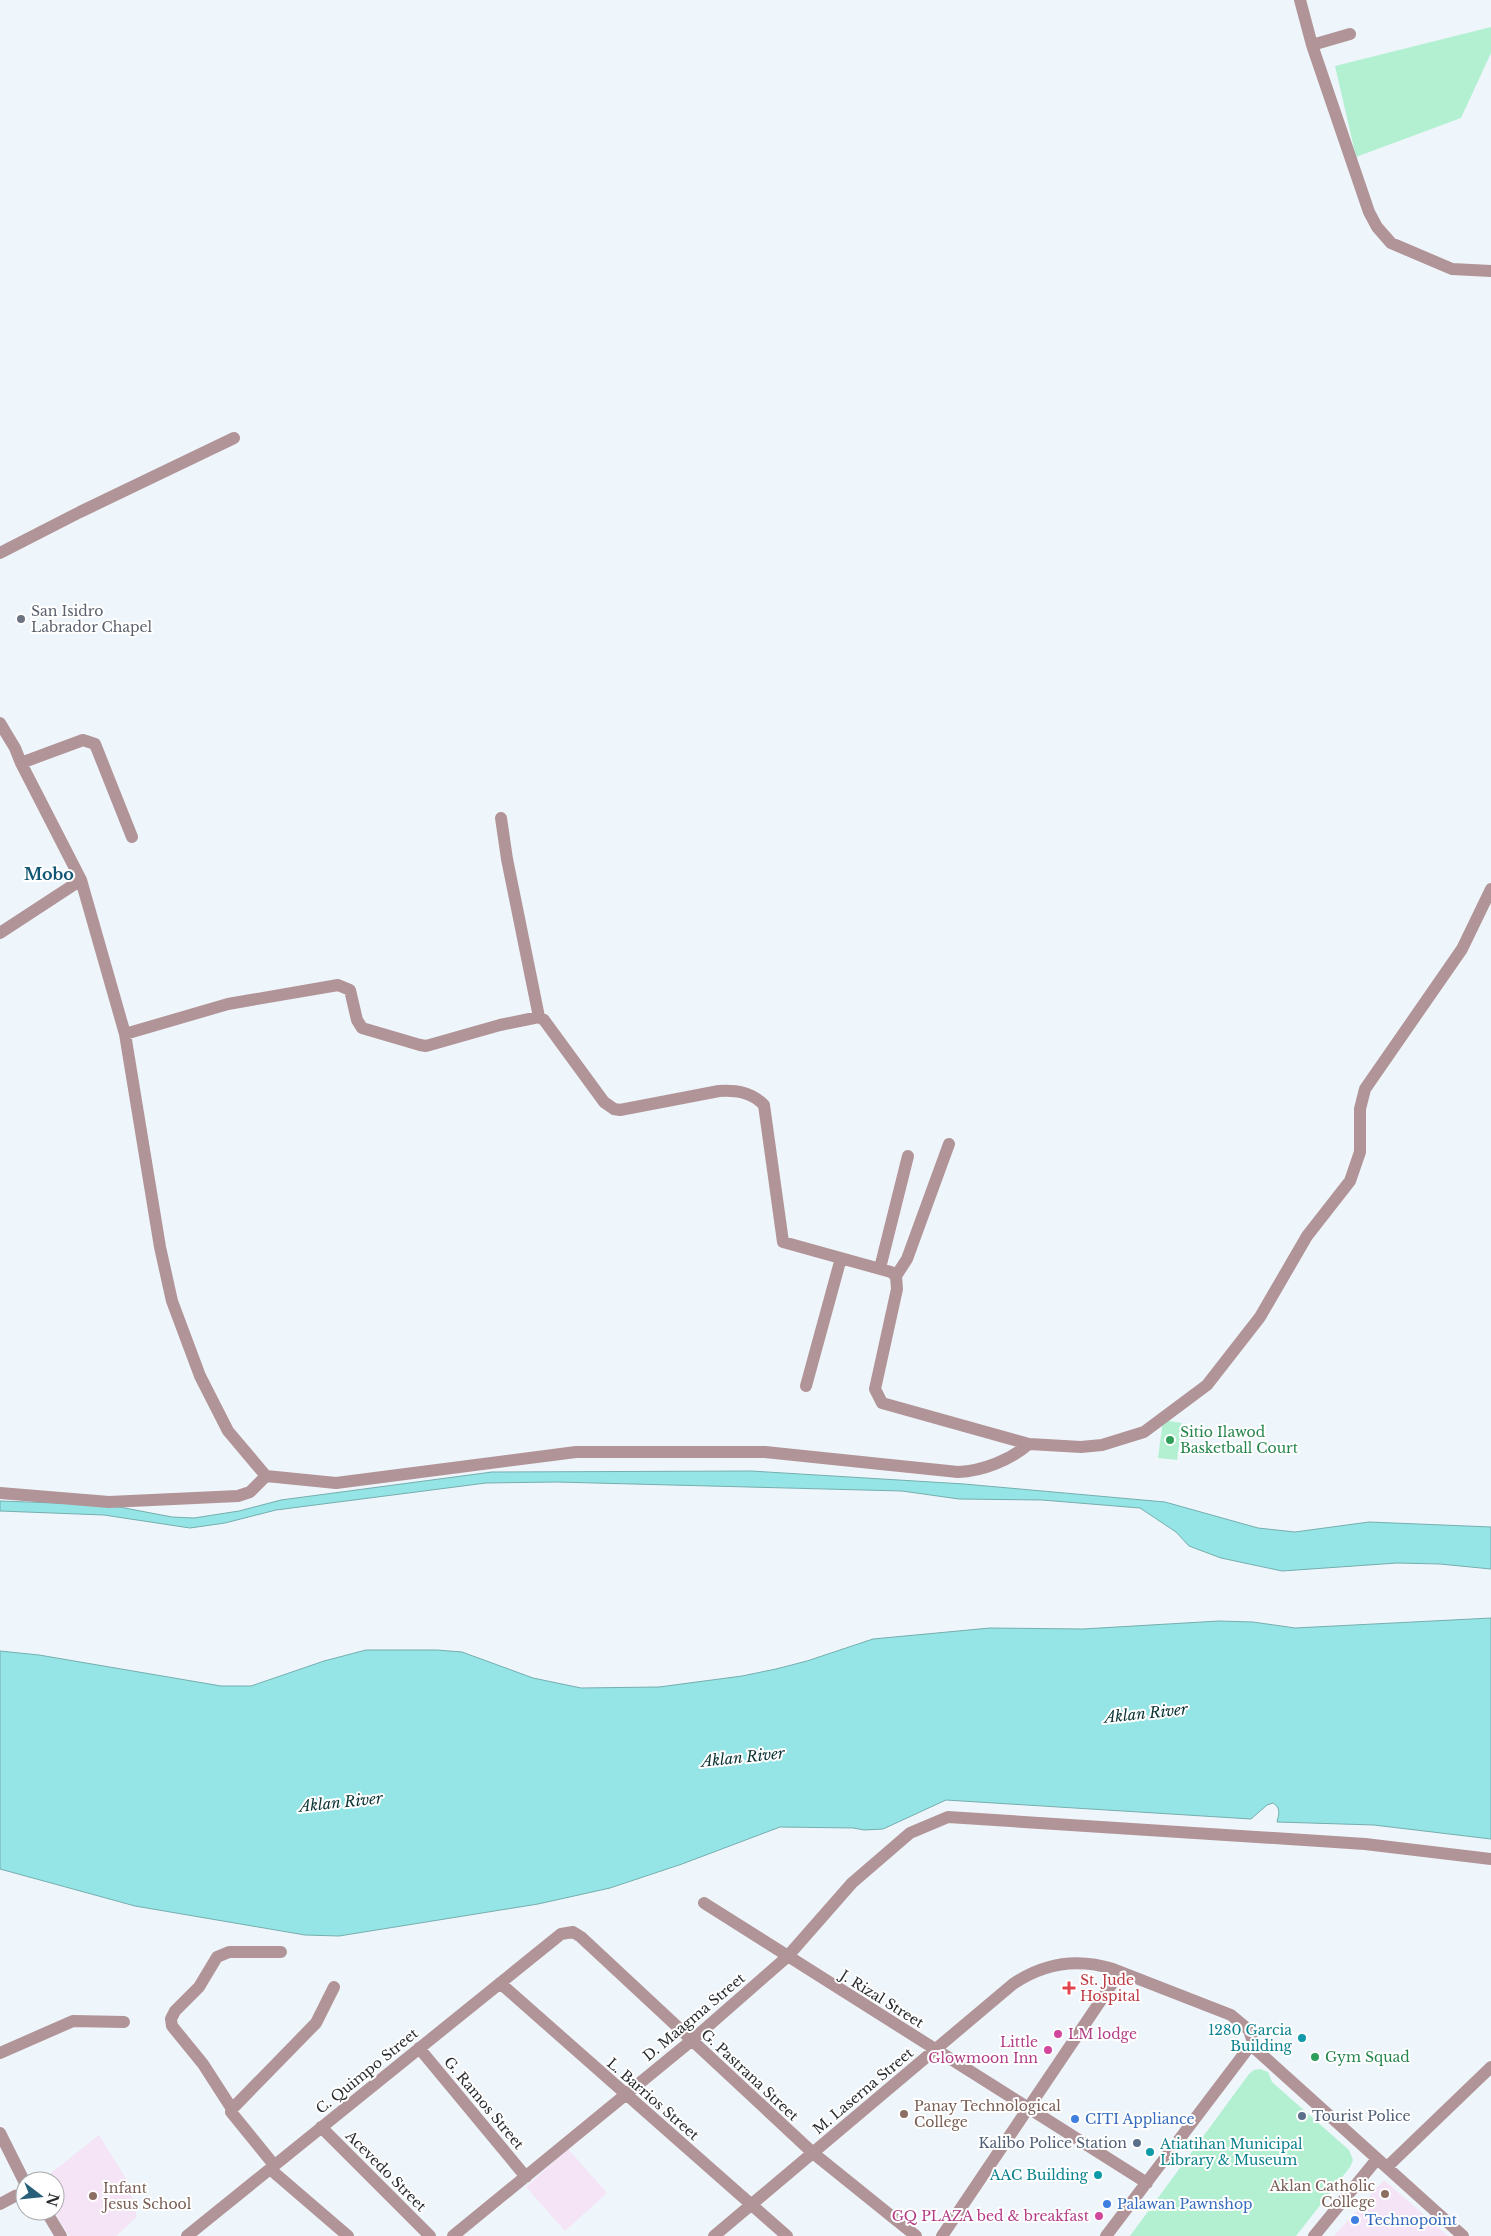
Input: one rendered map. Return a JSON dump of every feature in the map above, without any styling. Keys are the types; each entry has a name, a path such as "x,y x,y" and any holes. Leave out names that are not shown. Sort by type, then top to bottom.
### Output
{"street":[{"path":"1300,0 1312,46 1369,212 1377,227 1391,244 1416,255 1452,268 1491,271"},
{"path":"1312,46 1350,34"},
{"path":"0,553 80,512 234,438"},
{"path":"0,723 15,748 81,880 125,1034 160,1247 172,1301 200,1376 228,1431 266,1476 336,1483 576,1452 764,1452 958,1472 973,1471 1017,1454 1028,1444"},
{"path":"21,763 83,740 95,744 132,837"},
{"path":"501,818 507,858 539,1017"},
{"path":"0,933 81,880"},
{"path":"949,1144 908,1259 896,1276 897,1289 875,1389 878,1399 890,1406 1028,1444 1081,1447 1102,1445 1144,1432 1207,1385 1260,1317 1307,1236 1350,1181 1360,1152 1361,1100 1370,1081 1385,1063 1462,949 1491,889"},
{"path":"125,1034 228,1004 338,985 345,986 350,990 356,1020 362,1028 420,1045 433,1044 500,1025 539,1017 544,1020 604,1102 614,1109 620,1110 719,1091 732,1090 756,1097 764,1105 767,1117 783,1242 880,1268 896,1276"},
{"path":"880,1268 908,1156"},
{"path":"806,1386 841,1258"},
{"path":"0,1493 109,1502 238,1496 250,1492 266,1476"},
{"name":"D. Maagma Street","path":"453,2236 691,2041 787,1957 852,1883 910,1833 948,1817 1365,1844 1491,1859"},
{"name":"J. Rizal Street","path":"704,1904 1147,2183"},
{"name":"C. Quimpo Street","path":"186,2236 561,1934 568,1932"},
{"name":"G. Pastrana Street","path":"568,1932 577,1934 813,2153 916,2236"},
{"path":"281,1952 229,1952 217,1957 199,1987 175,2011 171,2019 172,2026 203,2064 232,2109 231,2112 272,2167 348,2236"},
{"name":"M. Laserna Street","path":"714,2236 1013,1984 1034,1972 1050,1966 1073,1962 1096,1964 1120,1972 1232,2015 1249,2030 1252,2044 1463,2236"},
{"path":"942,2236 1120,1972"},
{"name":"L. Barrios Street","path":"500,1983 787,2236"},
{"path":"232,2109 316,2023 334,1987"},
{"path":"0,2053 73,2021 124,2022"},
{"path":"1106,2236 1252,2044"},
{"name":"G. Ramos Street","path":"419,2048 526,2177"},
{"path":"1314,2236 1382,2163 1491,2067"},
{"name":"Acevedo Street","path":"321,2127 430,2236"},
{"path":"0,2132 19,2171"},
{"path":"0,2204 15,2196"},
{"path":"52,2221 61,2236"}],"shaded area":[{"name":"Infant Jesus School","path":"99,2135 128,2182 137,2217 116,2236 69,2236 60,2221 65,2221 65,2171 54,2171"},
{"path":"568,2149 607,2193 565,2231 526,2187"},
{"name":"Aklan Catholic College","path":"1384,2180 1448,2236 1334,2236"}],"green space":[{"path":"1491,27 1491,53 1461,118 1356,157 1335,66"},
{"name":"Sitio Ilawod Basketball Court","path":"1163,1420 1182,1423 1177,1460 1158,1458"},
{"path":"1260,2069 1268,2072 1272,2082 1349,2150 1353,2160 1350,2167 1296,2236 1130,2236 1249,2074 1254,2070"}],"water":[{"path":"751,1471 964,1484 1165,1502 1258,1528 1295,1532 1369,1522 1491,1527 1491,1569 1440,1564 1397,1563 1282,1571 1221,1558 1189,1546 1176,1532 1140,1508 1042,1500 959,1499 902,1491 556,1482 486,1483 276,1510 225,1523 190,1528 104,1515 0,1511 0,1501 109,1505 172,1517 194,1518 239,1511 281,1500 492,1472"},
{"name":"Aklan River","path":"1491,1618 1491,1839 1374,1825 1277,1822 1278,1809 1273,1803 1267,1805 1251,1819 946,1800 883,1829 780,1827 682,1864 610,1888 538,1904 339,1936 305,1935 135,1906 0,1869 0,1651 39,1655 221,1686 251,1686 324,1661 366,1650 437,1650 462,1652 533,1678 581,1688 659,1687 742,1676 776,1669 807,1661 873,1639 990,1628 1083,1629 1219,1621 1253,1622 1295,1628"}],"place":[{"name":"San Isidro Labrador Chapel","path":"21,619"},
{"name":"Sitio Ilawod Basketball Court","path":"1170,1440"},
{"name":"St. Jude Hospital","path":"1069,1988"},
{"name":"LM lodge","path":"1058,2034"},
{"name":"1280 Garcia Building","path":"1302,2038"},
{"name":"Little Glowmoon Inn","path":"1048,2050"},
{"name":"Gym Squad","path":"1315,2057"},
{"name":"Panay Technological College","path":"904,2114"},
{"name":"Tourist Police","path":"1302,2116"},
{"name":"CITI Appliance","path":"1075,2119"},
{"name":"Kalibo Police Station","path":"1137,2143"},
{"name":"Atiatihan Municipal Library & Museum","path":"1150,2152"},
{"name":"AAC Building","path":"1098,2175"},
{"name":"Aklan Catholic College","path":"1385,2194"},
{"name":"Infant Jesus School","path":"93,2196"},
{"name":"Palawan Pawnshop","path":"1107,2204"},
{"name":"GQ PLAZA bed & breakfast","path":"1099,2216"},
{"name":"Technopoint","path":"1355,2220"}],"district":[{"name":"Mobo","path":"49,874"}]}
